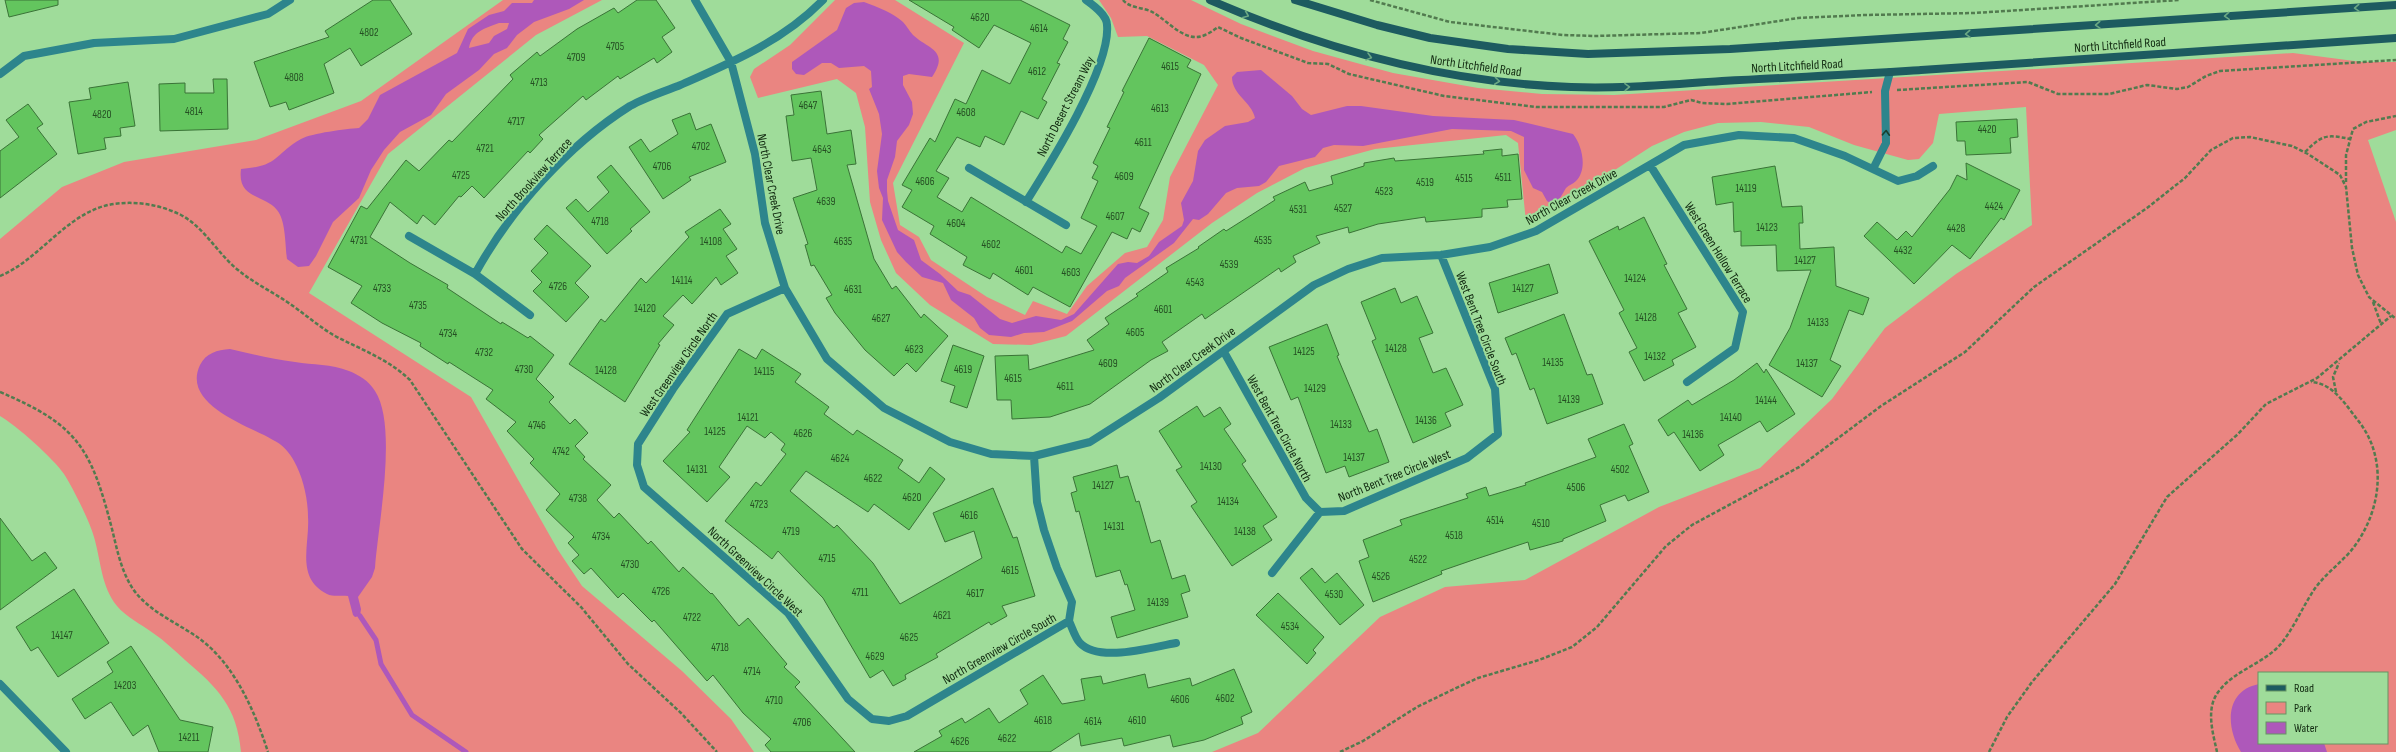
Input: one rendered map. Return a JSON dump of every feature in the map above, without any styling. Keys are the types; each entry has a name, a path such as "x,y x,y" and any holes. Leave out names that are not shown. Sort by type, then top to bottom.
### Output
{"main road":[{"name":"North Litchfield Road","path":"1210,0 1273,27 1347,51 1433,72 1486,80 1570,87 1604,87 1890,72 2396,38"},
{"name":"North Litchfield Road","path":"1295,0 1377,25 1430,38 1508,49 1588,54 1730,49 2396,5"}],"street":[{"path":"0,74 24,56 94,43 174,39 268,14 290,0"},
{"name":"North Clear Creek Drive","path":"695,0 731,62 756,154 765,223 785,288 827,359 884,408 950,442 991,454 1034,456 1090,442 1159,398 1314,285 1348,269 1382,258 1442,255 1490,247 1536,231 1684,145 1739,135 1794,138 1844,156 1898,180 1917,176 1933,166"},
{"path":"731,62 772,42 807,17 823,0"},
{"name":"North Desert Stream Way","path":"1026,202 1090,88 1106,49 1108,23 1097,8 1086,0"},
{"name":"North Brookview Terrace","path":"475,274 490,247 517,211 572,150 631,106 731,62"},
{"path":"1873,169 1886,143 1885,90 1890,72"},
{"name":"West Green Hollow Terrace","path":"1650,165 1743,312 1735,348 1687,382"},
{"path":"969,168 1066,225"},
{"path":"409,236 475,274 530,315"},
{"name":"West Bent Tree Circle South","path":"1442,255 1495,389 1498,434"},
{"name":"West Greenview Circle North","path":"644,487 636,465 638,444 673,389 727,314 785,288"},
{"name":"West Bent Tree Circle North","path":"1224,352 1306,498 1320,512"},
{"name":"North Bent Tree Circle West","path":"1320,512 1344,511 1467,458 1498,434"},
{"path":"1034,456 1036,502 1057,568 1072,602 1069,621"},
{"name":"North Greenview Circle West","path":"644,487 788,613 848,699 872,719"},
{"path":"1272,573 1320,512"},
{"name":"North Greenview Circle South","path":"872,719 889,721 907,716 1069,621 1080,643 1094,651 1110,654 1176,642"},
{"path":"0,684 66,752"}],"path":[{"path":"1370,0 1450,22 1563,36 1594,36 1701,33 1798,18 1974,13 2180,0"},
{"path":"2380,324 2376,308 2358,275 2355,262 2347,206 2345,167 2350,139 2357,126 2396,116"},
{"path":"1340,752 1363,741 1417,707 1478,678 1539,660 1572,647 1597,627 1666,546 1692,525 1801,466 1881,406 1965,352 2034,287 2147,208 2185,178 2211,150 2233,138 2246,136 2281,142 2305,152 2340,175 2346,187"},
{"path":"2305,152 2319,139 2328,136 2350,139"},
{"path":"0,276 29,257 68,227 102,207 120,203 143,204 165,208 191,221 238,270 293,306 326,330 384,359 410,380 522,549 581,607 628,664 681,713 717,752"},
{"path":"2369,296 2396,319"},
{"path":"1989,752 2007,717 2032,682 2116,584 2167,497 2238,434 2266,404 2310,382 2332,368 2380,324 2391,316"},
{"path":"2336,393 2333,383 2334,372 2344,356"},
{"path":"2217,752 2211,714 2218,691 2279,645 2317,585 2359,538 2375,500 2379,473 2374,450 2364,428 2336,393 2326,385 2310,382"},
{"path":"0,392 44,412 73,434 86,454 100,488 120,560 131,586 148,605 200,639 219,656 237,682 252,710 268,752"}],"green space":[{"path":"503,0 602,0 536,35 388,154 309,293 471,397 558,550 582,586 682,671 731,719 754,752 241,752 239,736 230,710 216,690 197,670 166,643 125,614 117,606 105,582 89,523 64,474 34,443 7,420 0,416 0,239 62,187 124,162 256,140 361,101"},
{"path":"835,0 895,0 964,43 893,183 900,225 919,237 931,260 987,297 1025,315 1033,301 1067,314 1087,286 1125,253 1147,247 1163,220 1170,177 1218,85 1204,65 1147,36 1118,37 1111,18 1099,0 1191,0 1241,24 1313,51 1393,73 1478,88 1542,94 1614,95 2293,53 2362,62 2396,62 2396,130 2368,140 2396,222 2396,752 1212,752 1258,733 1380,617 1445,587 1525,580 1659,507 1760,468 1832,399 1885,328 1956,274 2032,225 2026,107 1939,114 1933,143 1919,159 1908,160 1854,145 1809,127 1761,122 1718,123 1684,132 1652,146 1559,206 1526,222 1518,143 1506,135 1375,149 1305,168 1257,193 1212,223 1066,336 1031,345 993,344 930,305 896,273 881,240 870,202 865,127 856,93 837,79 758,98 750,77 754,69 790,45"}],"water":[{"path":"534,0 584,0 569,9 534,22 517,35 507,48 494,54 479,70 446,94 431,115 400,132 384,150 371,170 359,198 333,222 316,256 309,266 298,267 287,259 285,233 280,215 272,205 247,191 243,186 241,179 241,169 254,168 270,162 292,145 306,137 359,128 368,119 380,95 457,53 468,29 489,15 504,11 512,3 532,3","holes":["499,23 509,23 507,29 494,36 489,43 469,48 473,38 480,31"]},
{"path":"864,2 885,10 899,19 913,35 935,51 939,61 932,77 909,74 903,76 903,85 912,102 913,114 909,125 897,141 895,157 887,180 888,201 898,230 914,240 921,260 940,274 958,291 970,295 1000,319 1012,323 1036,316 1061,320 1074,314 1118,264 1128,262 1137,263 1149,256 1159,242 1182,226 1184,220 1181,203 1193,181 1198,151 1205,140 1225,126 1248,122 1255,118 1250,107 1235,89 1232,77 1237,72 1261,70 1292,96 1302,109 1311,115 1347,106 1361,106 1433,116 1514,120 1573,134 1581,151 1583,164 1582,170 1576,181 1566,188 1559,199 1552,204 1547,201 1542,192 1533,188 1524,170 1524,137 1511,131 1452,129 1363,146 1334,145 1323,148 1315,157 1279,166 1266,182 1259,186 1237,188 1226,193 1208,214 1199,220 1193,219 1174,243 1125,278 1119,286 1107,291 1072,321 1044,332 1024,333 1011,337 989,335 980,328 974,318 951,300 943,283 922,277 906,262 897,252 882,220 883,198 879,188 877,171 882,134 879,114 869,89 872,87 871,71 864,66 839,68 831,63 822,63 804,75 796,74 792,69 792,62 837,30 846,8 854,3"},
{"path":"230,349 254,355 342,369 364,379 375,391 382,407 385,427 385,476 375,568 372,577 358,597 361,609 360,616 355,617 353,615 348,596 334,596 327,594 317,587 307,570 306,549 308,510 306,496 300,474 290,455 283,446 221,412 209,403 200,392 197,379 202,361 212,353"},
{"path":"2258,684 2258,744 2324,744 2327,752 2241,752 2233,732 2231,712 2234,702 2239,694 2248,688"}],"building":[{"path":"5,0 58,0 58,5 9,17"},
{"path":"373,0 390,0 412,34 361,66 350,48 324,64 334,93 289,110 286,102 270,107 254,62 329,37 325,31"},
{"path":"637,0 656,0 675,28 662,37 672,52 657,63 654,58 620,79 618,76 586,100 583,96 539,135 543,139 530,153 528,151 484,198 472,186 461,197 459,196 435,225 423,215 417,224 390,202 370,237 448,285 447,288 501,324 502,322 528,338 530,336 554,355 536,379 554,397 549,402 570,424 575,419 588,433 575,446 585,457 583,459 611,485 597,500 614,518 619,513 648,544 651,541 679,572 683,567 711,594 712,593 739,626 748,618 787,664 784,667 800,682 795,687 855,752 771,752 765,745 771,739 743,713 713,675 707,681 654,620 652,622 623,593 618,598 591,568 584,574 572,561 579,555 568,543 574,537 546,510 560,494 530,463 534,459 507,431 516,422 486,399 493,390 449,362 448,364 420,346 421,343 382,323 351,303 362,286 328,267 361,206 367,209 406,160 419,171 449,140 452,142 513,79 510,75 537,52 540,56 577,29 614,8 618,13"},
{"path":"909,0 1020,0 1070,25 1063,39 1068,42 1057,63 1060,64 1042,99 1047,102 1038,119 1021,111 1004,145 985,136 980,147 957,137 936,171 949,178 937,197 962,212 971,197 1062,253 1066,246 1081,254 1097,226 1081,218 1098,181 1092,178 1098,166 1093,163 1110,128 1107,127 1124,92 1122,91 1149,38 1191,60 1187,67 1201,74 1139,208 1149,213 1140,232 1132,228 1127,239 1112,232 1070,307 1033,287 1028,295 993,273 990,279 963,265 967,257 930,234 934,226 902,207 912,190 902,185 930,138 935,142 955,99 966,104 982,70 1010,84 1031,43 994,25 979,48 952,30 954,27"},
{"path":"213,79 227,79 228,129 160,131 159,84 185,83 185,93 214,93"},
{"path":"128,82 135,126 120,128 121,136 104,138 106,149 78,154 69,102 91,99 89,88"},
{"path":"821,91 827,134 851,130 856,164 847,165 874,259 892,289 896,286 921,318 924,314 948,336 916,372 907,363 894,376 865,350 835,313 826,298 832,295 814,265 811,266 805,245 808,244 793,198 817,190 811,158 792,161 786,116 794,115 791,95"},
{"path":"28,104 43,124 37,128 57,154 0,198 0,151 19,137 6,120"},
{"path":"690,113 696,130 711,124 726,162 689,177 691,180 663,199 629,147 641,139 650,152 678,134 672,120"},
{"path":"2017,119 2018,137 2010,138 2011,153 1966,155 1965,141 1957,141 1956,122"},
{"path":"1502,149 1502,156 1518,154 1522,199 1507,200 1508,207 1482,209 1482,217 1426,222 1425,217 1378,224 1349,233 1348,227 1316,236 1320,243 1293,256 1296,262 1281,272 1279,268 1205,319 1202,314 1162,342 1168,351 1151,360 1090,404 1050,417 1012,419 1011,400 997,400 995,356 1028,355 1029,370 1094,350 1087,340 1109,324 1105,318 1138,296 1136,294 1168,272 1166,268 1199,248 1198,247 1224,229 1226,231 1275,200 1273,197 1305,182 1309,191 1333,184 1331,176 1364,166 1364,163 1394,158 1395,161 1484,154 1483,151"},
{"path":"1966,163 2020,190 2004,220 2001,218 1970,259 1952,245 1914,284 1864,236 1877,222 1897,240 1906,231 1912,237 1950,189 1957,175 1967,180"},
{"path":"611,165 650,212 630,229 632,231 607,254 566,208 576,199 588,212 609,192 597,177"},
{"path":"1775,166 1782,207 1802,206 1803,223 1799,223 1800,249 1834,247 1836,286 1869,298 1863,315 1849,310 1830,360 1841,366 1822,397 1769,365 1790,328 1811,270 1777,271 1776,245 1741,246 1741,231 1734,232 1733,202 1716,205 1712,177"},
{"path":"720,209 731,224 723,229 737,249 726,256 738,273 721,285 716,277 692,304 683,295 663,316 674,325 658,344 660,345 625,402 569,364 601,319 605,322 641,278 646,283 689,237 685,232"},
{"path":"1644,217 1667,264 1664,265 1687,309 1678,313 1696,347 1672,360 1674,365 1644,381 1629,352 1637,348 1619,313 1624,310 1589,241 1618,226 1619,230"},
{"path":"547,225 591,266 575,283 589,297 566,322 533,291 542,282 531,271 548,253 534,239"},
{"path":"1549,264 1558,293 1498,313 1489,283"},
{"path":"1395,288 1401,303 1417,296 1433,333 1419,338 1433,373 1446,368 1463,405 1445,413 1451,426 1413,443 1372,341 1376,339 1361,302"},
{"path":"1564,314 1587,375 1592,374 1603,404 1547,424 1534,388 1530,390 1516,353 1512,355 1505,338"},
{"path":"1327,324 1339,355 1337,356 1369,432 1377,429 1389,462 1349,477 1345,466 1326,473 1298,397 1291,400 1269,347"},
{"path":"953,345 984,356 967,408 950,402 955,386 941,381"},
{"path":"739,349 756,359 762,349 801,374 795,382 829,407 824,414 853,435 857,430 903,460 898,468 919,483 930,467 945,479 909,530 874,504 868,512 806,471 790,491 834,528 837,525 873,563 900,604 982,558 974,531 945,542 933,513 993,488 1013,538 1017,537 1035,596 1002,606 1007,616 991,625 989,622 936,654 938,657 905,675 906,679 893,686 883,670 870,678 823,598 778,551 772,559 725,521 756,482 761,486 786,454 781,450 785,444 771,432 765,438 747,426 719,467 730,477 707,502 663,461 690,432 687,430"},
{"path":"1757,363 1764,373 1766,369 1795,414 1767,432 1760,421 1718,445 1724,455 1700,471 1674,432 1668,436 1658,420 1688,400 1692,405 1734,380"},
{"path":"1197,406 1204,417 1220,407 1231,424 1224,429 1246,461 1242,464 1277,517 1263,526 1272,540 1232,566 1191,506 1197,502 1176,470 1182,467 1159,431"},
{"path":"1624,424 1633,444 1629,446 1649,492 1628,501 1625,495 1600,505 1606,521 1563,539 1563,541 1530,550 1528,542 1441,571 1442,574 1373,602 1359,561 1369,557 1363,540 1402,525 1400,520 1468,498 1466,494 1486,487 1489,496 1526,485 1525,483 1596,457 1588,439"},
{"path":"1117,465 1120,478 1128,476 1136,502 1139,501 1151,543 1160,540 1172,579 1185,575 1190,591 1181,594 1188,617 1117,638 1111,617 1135,610 1127,584 1125,585 1120,570 1096,577 1079,511 1076,512 1071,493 1077,491 1073,477"},
{"path":"0,518 32,561 45,552 57,568 0,610"},
{"path":"1312,568 1325,583 1337,573 1364,605 1340,625 1300,578"},
{"path":"74,589 109,643 58,677 38,647 31,651 16,627"},
{"path":"1278,593 1324,637 1313,650 1316,653 1307,664 1256,615"},
{"path":"131,646 180,720 213,727 208,752 159,752 148,725 133,736 111,702 85,719 72,699 113,672 107,662"},
{"path":"1234,669 1252,712 1241,717 1243,724 1204,740 1173,747 1170,735 1124,746 1122,738 1081,746 1079,733 1050,752 914,752 942,736 939,731 962,718 965,723 989,708 999,723 1028,704 1020,690 1043,675 1062,704 1085,700 1081,679 1101,676 1103,684 1145,674 1148,688 1190,678 1192,686"}],"waterway":[{"path":"360,616 376,640 381,664 412,715 466,752"}]}
